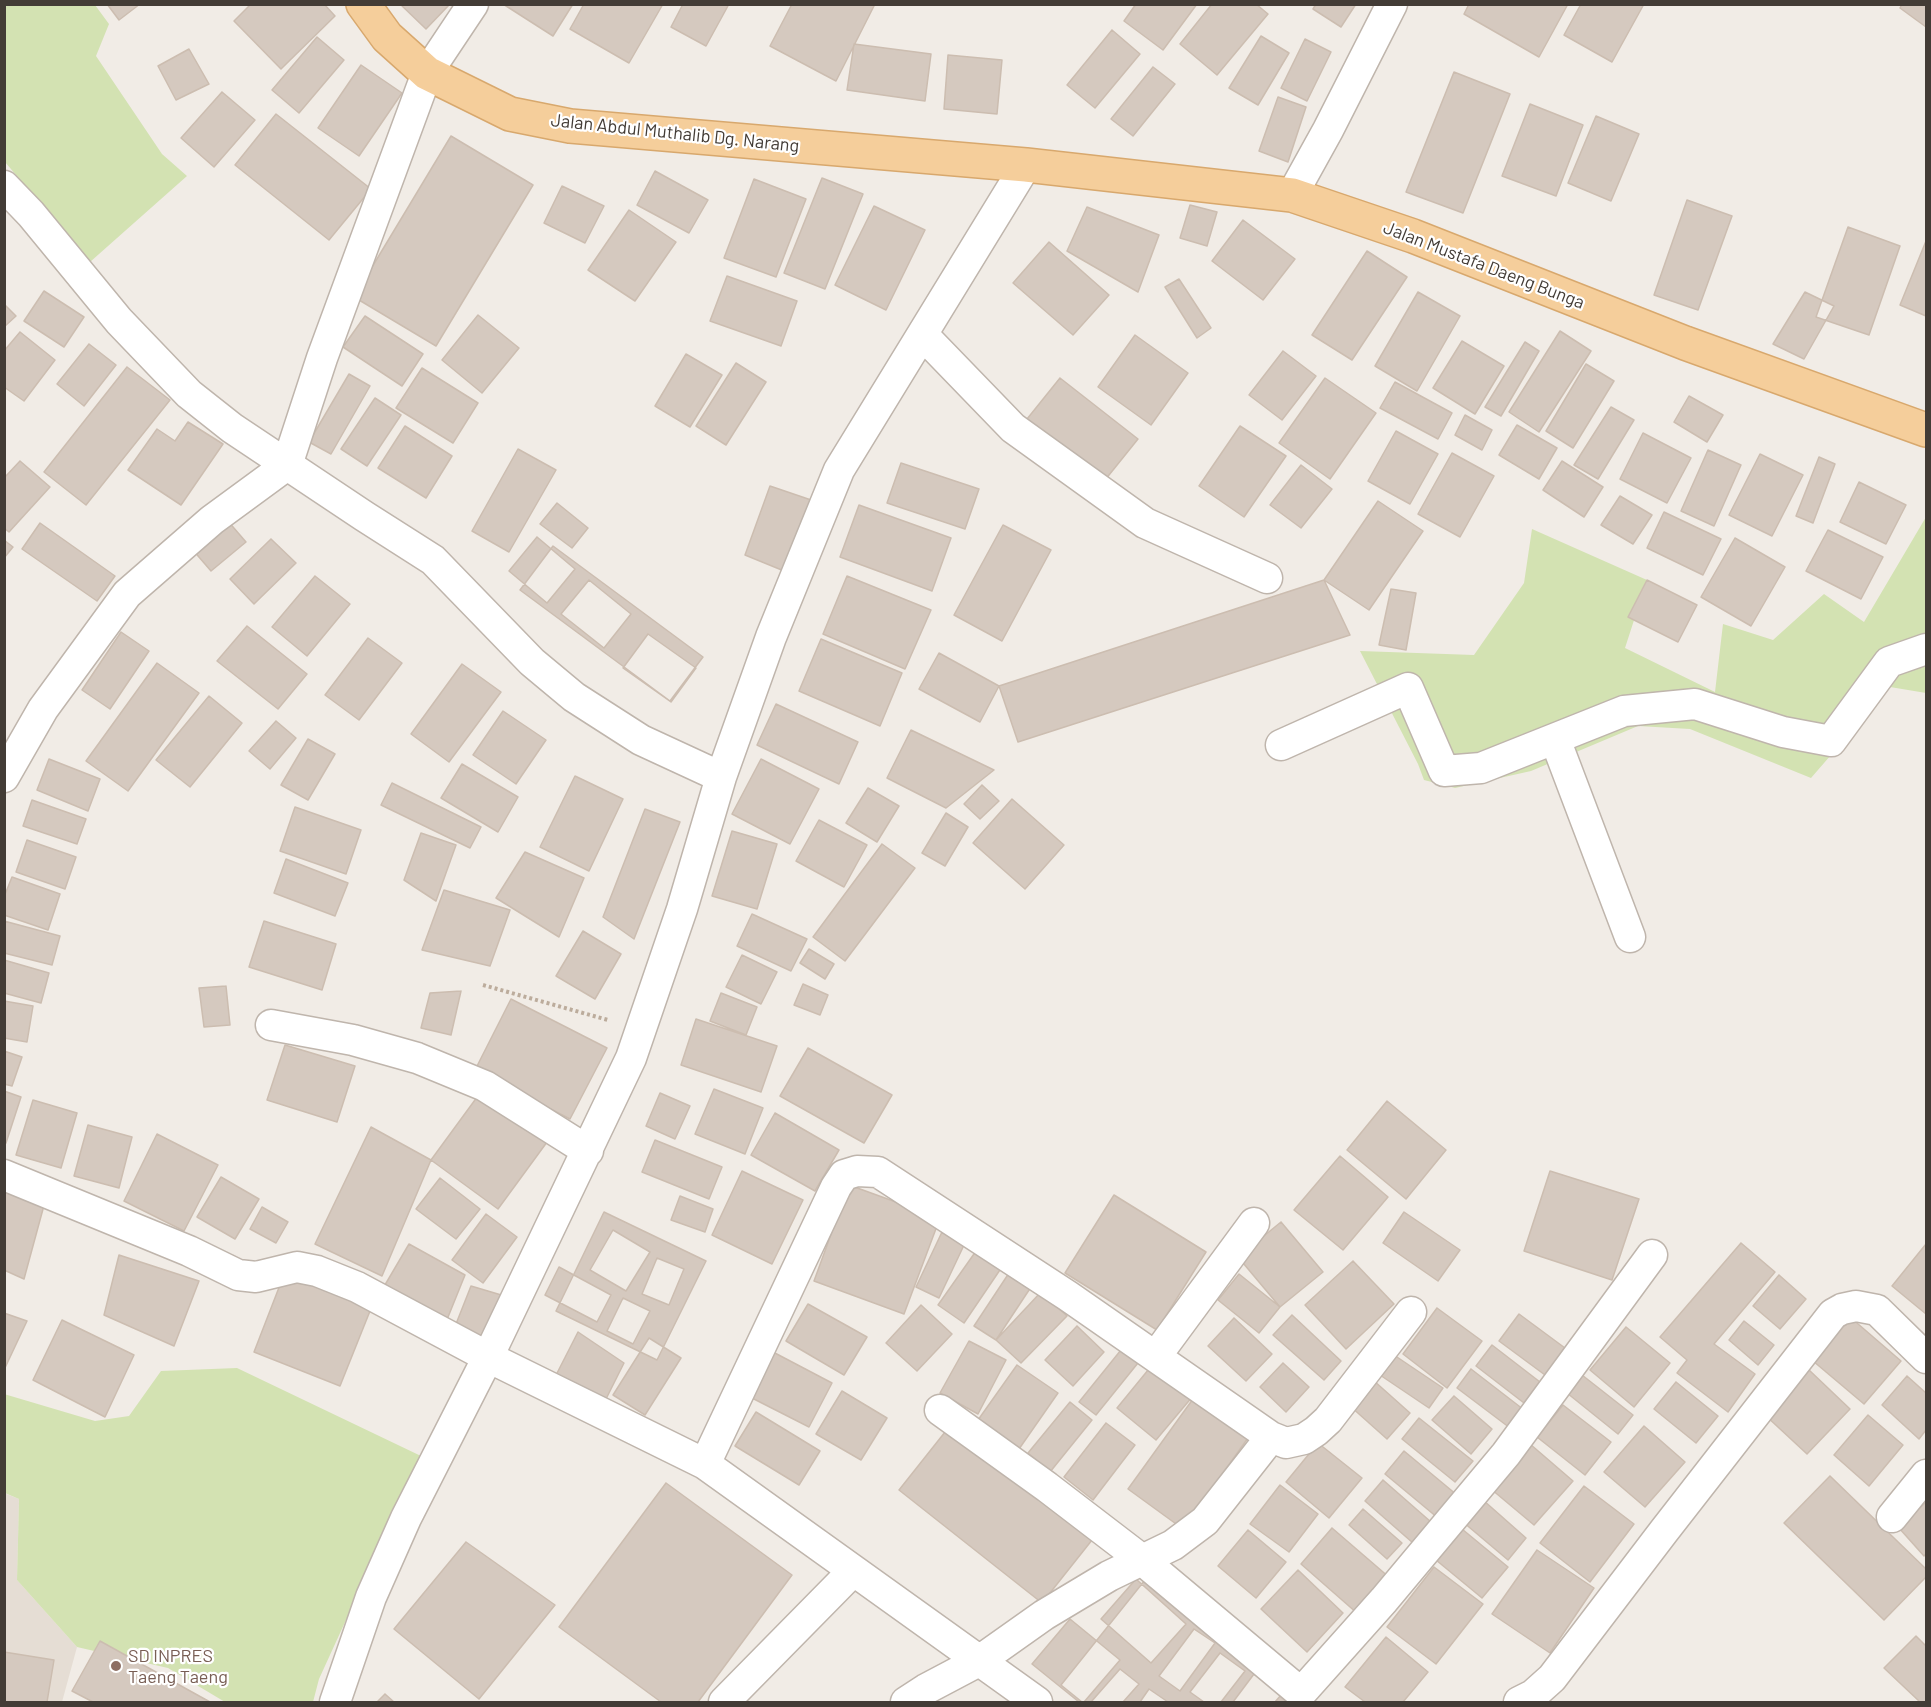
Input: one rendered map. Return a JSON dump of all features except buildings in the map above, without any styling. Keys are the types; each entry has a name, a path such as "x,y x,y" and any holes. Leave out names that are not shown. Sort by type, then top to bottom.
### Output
{"main road":[{"name":"Jalan Abdul Muthalib Dg. Narang","path":"363,4 387,37 427,73 510,114 570,126 1026,165"},
{"name":"Jalan Mustafa Daeng Bunga","path":"1026,165 1292,195 1413,236 1685,343 1926,430"}],"street":[{"path":"4,777 43,709 127,594 212,520 287,465 322,358 427,73 473,4"},
{"path":"1292,195 1392,4"},
{"path":"335,1702 371,1597 406,1518 488,1357 631,1058 682,909 721,777 771,637 839,470 1026,165"},
{"path":"8,196 31,214 119,321 189,394 232,428 433,560 532,662 574,697 641,740 721,777"},
{"path":"923,335 1013,428 1145,523 1267,578"},
{"path":"1281,745 1408,688 1444,771 1481,768 1624,711 1695,704 1783,732 1831,741 1889,662 1926,650"},
{"path":"1555,739 1630,937"},
{"path":"271,1025 353,1040 417,1058 485,1086 588,1151"},
{"path":"705,1464 836,1187 844,1176 856,1171 878,1172 1068,1296 1271,1437 1286,1443 1304,1439 1328,1420 1411,1312"},
{"path":"4,1175 189,1251 238,1275 256,1277 297,1267 317,1271 357,1287 488,1357 705,1464 1037,1702"},
{"path":"1156,1356 1254,1223"},
{"path":"940,1410 1047,1487 1141,1559 1307,1698 1384,1600 1506,1454 1652,1255"},
{"path":"1519,1702 1533,1695 1552,1678 1833,1314 1856,1305 1877,1310 1926,1358"},
{"path":"906,1702 979,1661 1044,1615 1109,1576 1173,1545 1205,1521 1271,1437"},
{"path":"1892,1517 1926,1474"},
{"path":"724,1702 853,1570"}],"path":[{"path":"483,985 640,1030"}],"shaded area":[{"path":"4,1493 19,1499 17,1580 77,1647 62,1702 5,1702"}],"green space":[{"path":"4,5 95,5 109,24 96,56 162,154 187,176 90,262 5,162"},
{"path":"1926,517 1926,693 1890,687 1811,778 1690,729 1638,726 1531,771 1455,788 1424,780 1360,651 1474,655 1524,583 1532,529 1647,580 1625,648 1715,692 1723,624 1773,640 1824,594 1864,622"},
{"path":"237,1368 421,1456 319,1679 313,1702 225,1702 168,1668 77,1647 17,1580 19,1499 5,1493 4,1394 95,1421 129,1416 161,1371"}],"place":[{"name":"SD INPRES Taeng Taeng","path":"116,1666"}]}
